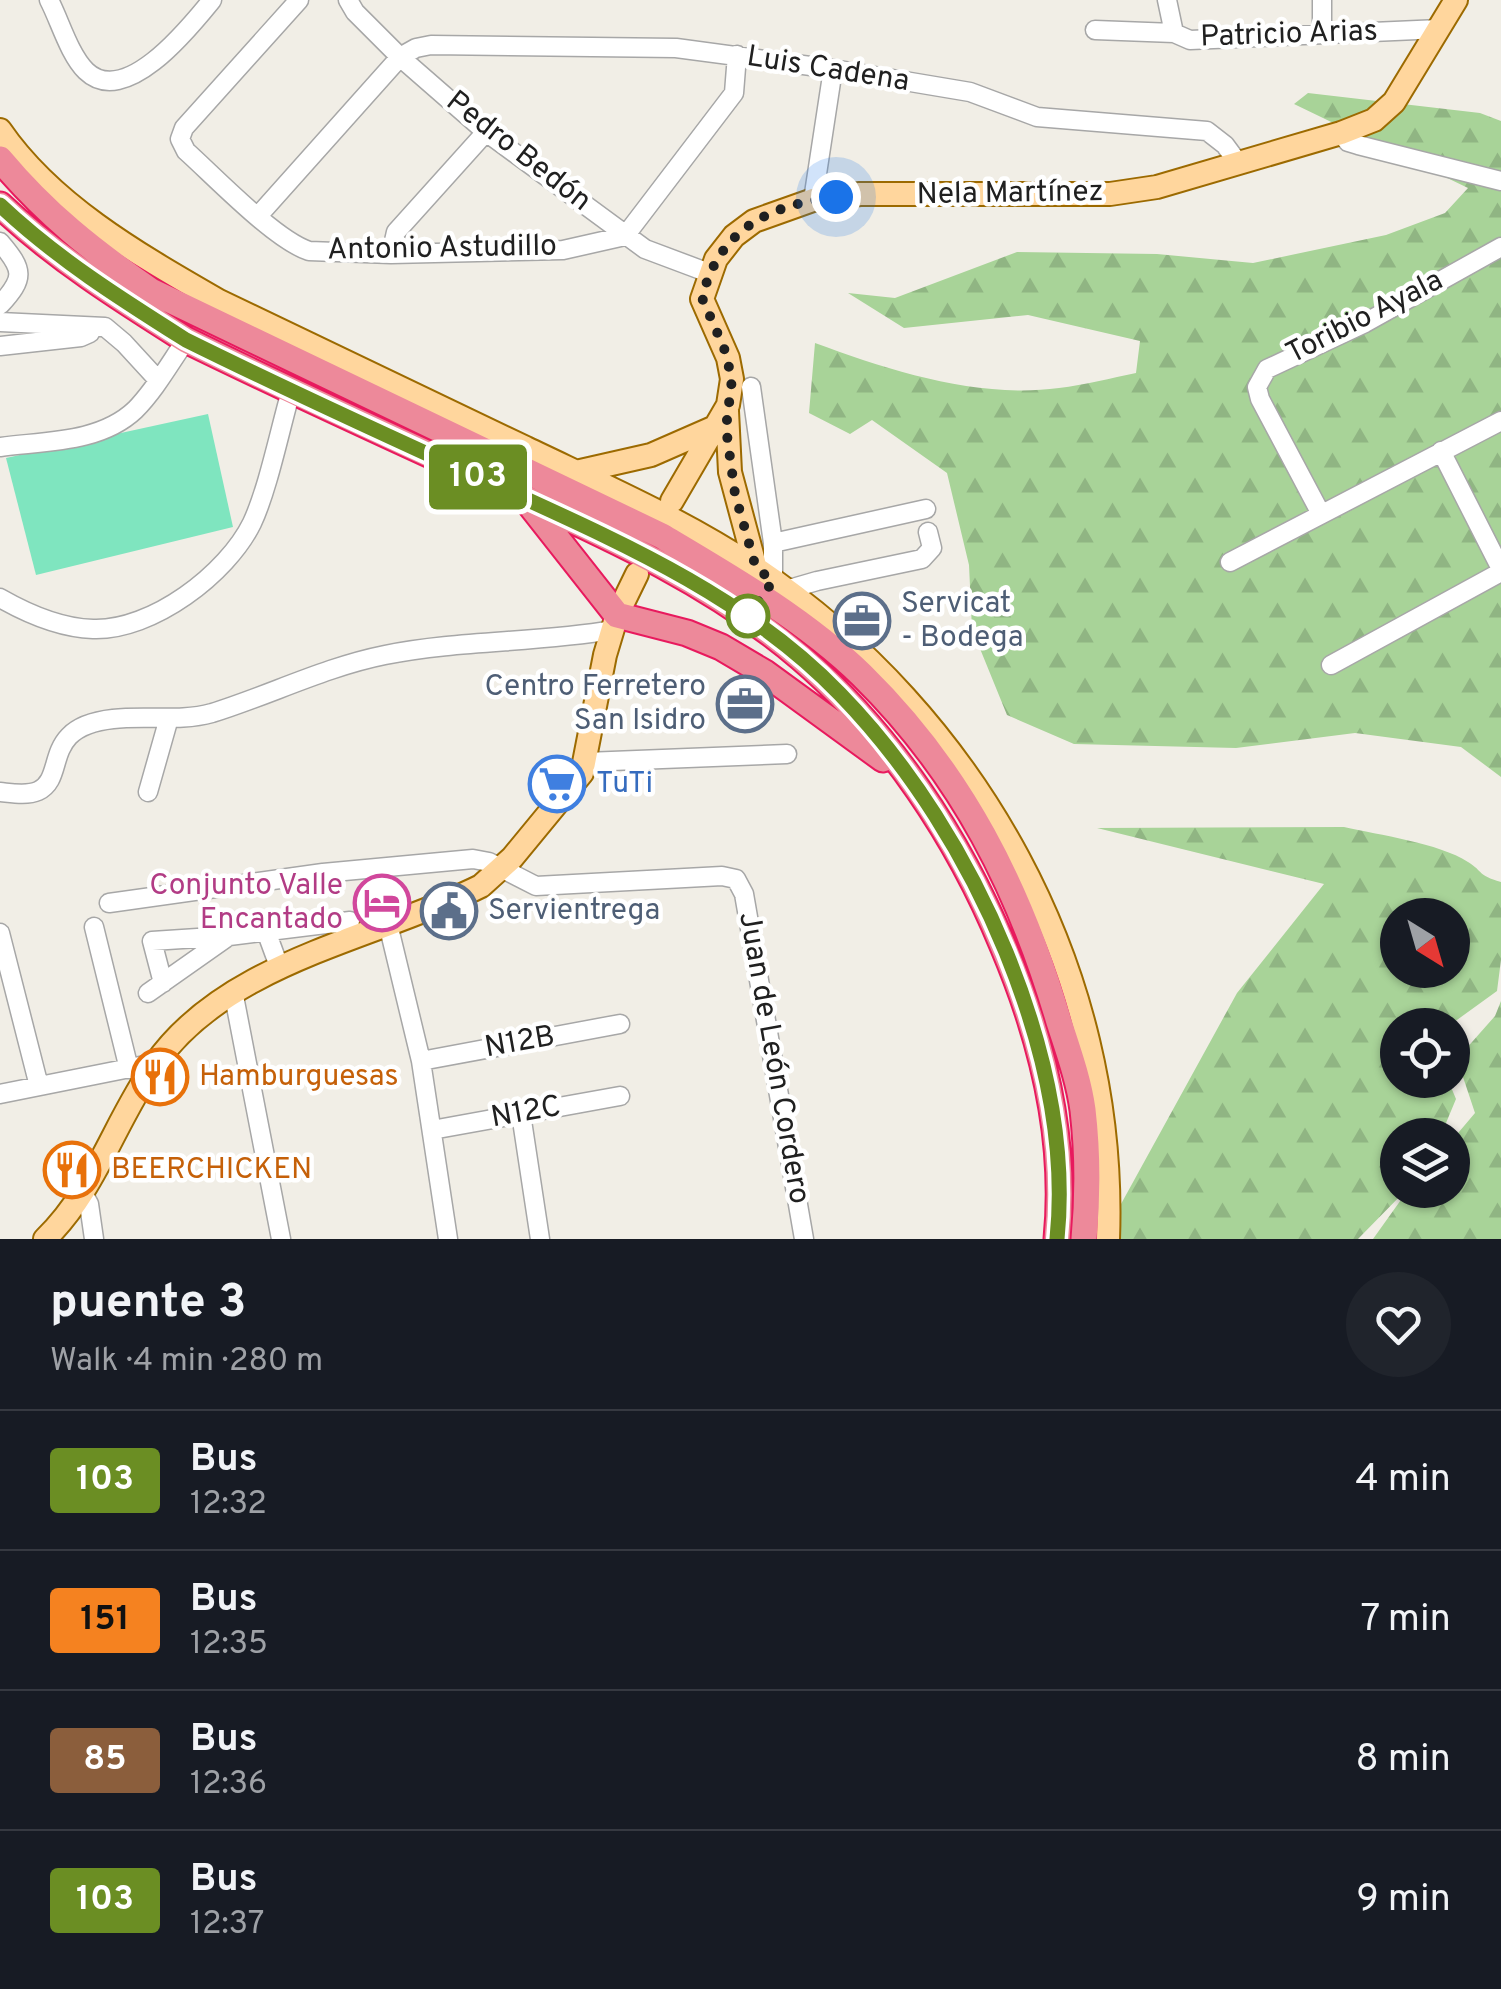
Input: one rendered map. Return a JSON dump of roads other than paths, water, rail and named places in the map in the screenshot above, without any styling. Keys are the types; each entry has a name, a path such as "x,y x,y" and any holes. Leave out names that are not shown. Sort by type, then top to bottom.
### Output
{"highway":[{"path":"0,160 46,211 85,245 151,291 662,536 759,596 860,674 906,724 963,800 996,858 1037,947 1082,1106 1088,1191 1084,1239"},
{"path":"0,205 118,298 186,340 651,558 748,616 840,693 908,778 979,887 1020,986 1057,1134 1061,1196 1057,1239"},
{"path":"524,498 614,623 687,633 721,647 765,673 908,778"}],"main road":[{"name":"Nela Martínez","path":"709,273 724,247 744,228 765,216 813,200 860,194 1110,194 1157,187 1341,133 1374,120 1394,102 1456,0"},
{"path":"0,130 46,183 110,234 175,276 237,310 714,542 772,580 857,648 912,704 994,812 1056,934 1088,1038 1105,1126 1110,1181 1108,1239"},
{"path":"709,273 703,304 728,358 732,389 727,450 735,494"},
{"path":"672,502 728,405"},
{"path":"576,472 652,455 715,427"},
{"path":"652,455 676,456 691,465 716,468 730,481 772,580"},
{"path":"45,1239 83,1193 155,1063 194,1020 233,991 462,896 482,886 502,868 577,782 586,762 614,623 636,574"}],"street":[{"path":"49,0 83,68 96,78 112,80 136,74 160,56 180,39 212,0"},
{"name":"Antonio Astudillo","path":"299,0 184,128 180,140 186,151 258,216 300,248 391,254 563,250 625,236"},
{"name":"Pedro Bedón","path":"348,0 400,57 486,132 645,249 709,273"},
{"name":"Patricio Arias","path":"1167,0 1174,33 1190,40 1440,29"},
{"path":"1322,0 1322,34"},
{"path":"1095,30 1174,33"},
{"name":"Luis Cadena","path":"400,57 416,48 431,46 676,48 833,68 970,92 1037,117 1207,131 1225,145 1238,164"},
{"path":"625,236 734,93 736,56"},
{"path":"258,216 400,57"},
{"path":"813,200 833,68"},
{"path":"391,254 396,232 486,132"},
{"path":"1341,133 1358,146 1501,180"},
{"path":"0,242 15,261 19,280 0,305"},
{"name":"Toribio Ayala","path":"1321,514 1260,398 1260,377 1278,362 1365,322 1501,247"},
{"path":"0,322 105,328 158,380"},
{"path":"0,346 82,337 105,328"},
{"path":"0,447 83,436 112,427 136,409 186,340"},
{"path":"751,387 772,543 772,580 817,580 922,559 932,548 928,532"},
{"path":"0,598 65,626 97,630 145,617 210,578 223,566 253,521 291,391"},
{"path":"1230,562 1501,421"},
{"path":"1331,665 1501,570 1441,451"},
{"path":"772,543 926,509"},
{"path":"0,792 35,793 42,789 52,775 56,753 64,740 75,730 114,718 208,714 339,666 388,654 614,623"},
{"path":"148,792 169,718"},
{"path":"586,762 786,754"},
{"path":"108,903 323,872 473,859 502,868"},
{"name":"Juan de León Cordero","path":"502,868 536,886 722,876 736,880 744,894 804,1239"},
{"path":"229,936 155,988 152,940 229,936 350,921"},
{"path":"388,924 421,1061 448,1239"},
{"path":"94,928 129,1068"},
{"path":"266,931 280,969"},
{"path":"0,933 39,1086"},
{"path":"233,991 281,1239"},
{"name":"N12B","path":"421,1061 620,1024"},
{"path":"0,1094 155,1063"},
{"name":"N12C","path":"432,1130 620,1096"},
{"path":"521,1114 540,1239"},
{"path":"83,1193 89,1204 94,1239"}],"place":[{"name":"Servicat - Bodega","path":"862,621"},
{"name":"Centro Ferretero San Isidro","path":"745,704"},
{"name":"TuTi","path":"557,784"},
{"name":"Conjunto Valle Encantado","path":"382,903"},
{"name":"Servientrega","path":"449,911"},
{"name":"Hamburguesas","path":"160,1077"},
{"name":"BEERCHICKEN","path":"72,1170"}]}
